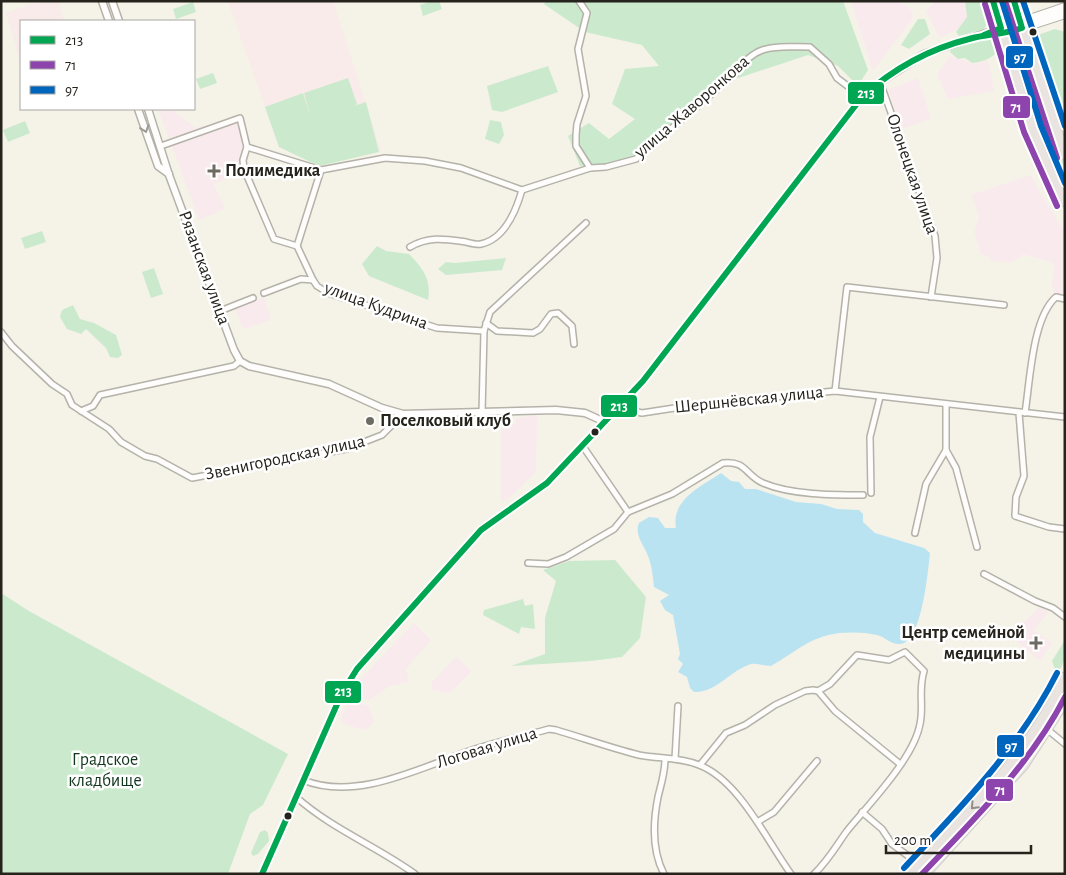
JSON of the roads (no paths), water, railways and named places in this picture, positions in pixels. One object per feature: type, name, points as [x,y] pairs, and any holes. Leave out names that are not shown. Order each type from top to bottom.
[{"type":"main road","points":[[993,1],[1035,133],[1055,185],[1065,202]]},
{"type":"main road","points":[[1014,1],[1018,25],[1065,155]]},
{"type":"main road","points":[[1002,31],[1065,7]]},
{"type":"main road","points":[[1018,25],[1065,14]]},
{"type":"main road","points":[[910,874],[998,780],[1037,728],[1065,676]]},
{"type":"main road","points":[[925,874],[1005,789],[1048,730],[1065,701]]},
{"type":"street","points":[[102,1],[109,20]]},
{"type":"street","points":[[112,1],[119,20]]},
{"type":"street","points":[[579,1],[587,13],[578,49],[586,96],[577,124],[576,146],[590,168]]},
{"type":"street","points":[[262,874],[342,693],[357,669],[481,530],[546,483],[643,382],[862,97],[880,82],[924,54],[986,34],[1002,31]]},
{"type":"street","name":"улица Жаворонкова","points":[[522,190],[590,168],[636,159],[736,73],[745,58],[769,47],[810,47],[829,64],[837,78],[862,97]]},
{"type":"street","name":"Олонецкая улица","points":[[880,82],[935,236],[936,258],[931,297]]},
{"type":"street","points":[[138,110],[158,166],[169,175]]},
{"type":"street","points":[[148,110],[169,175]]},
{"type":"street","points":[[152,149],[240,118],[247,147],[243,160],[244,169],[274,238],[297,246]]},
{"type":"street","points":[[247,147],[321,170],[385,158],[417,160],[461,168],[522,190],[518,206],[508,223],[498,235],[481,244],[436,238],[422,240],[410,247]]},
{"type":"street","points":[[313,280],[297,246],[321,170]]},
{"type":"street","name":"Рязанская улица","points":[[169,175],[240,361]]},
{"type":"street","points":[[482,413],[484,331],[490,312],[586,223]]},
{"type":"street","points":[[301,280],[308,270]]},
{"type":"street","name":"улица Кудрина","points":[[264,293],[301,280],[313,280],[317,286],[328,293],[437,328],[484,331]]},
{"type":"street","points":[[835,391],[847,287],[1004,305]]},
{"type":"street","points":[[1065,299],[1056,297],[1048,304],[1037,335],[1022,413],[1024,476],[1016,497],[1015,516],[1049,527],[1065,528]]},
{"type":"street","points":[[220,311],[253,298]]},
{"type":"street","points":[[486,323],[497,331],[533,333],[540,329],[551,314],[558,313],[572,326],[574,344]]},
{"type":"street","name":"Звенигородская улица","points":[[1,332],[12,346],[52,384],[66,394],[72,405],[109,428],[121,442],[145,456],[192,478],[346,449],[382,435],[403,414]]},
{"type":"street","points":[[82,411],[93,406],[100,395],[234,366],[240,361],[260,369],[329,384],[382,408],[403,414],[580,412],[605,422]]},
{"type":"street","name":"Шершнёвская улица","points":[[619,408],[642,413],[694,405],[835,391],[1065,417]]},
{"type":"street","points":[[871,493],[870,438],[880,397]]},
{"type":"street","points":[[946,404],[946,450],[956,468],[976,547]]},
{"type":"street","points":[[582,445],[628,512]]},
{"type":"street","points":[[914,533],[926,484],[946,450]]},
{"type":"street","points":[[528,563],[548,564],[566,557],[614,529],[628,512],[672,494],[723,463],[732,462],[743,466],[761,483],[816,495],[863,495]]},
{"type":"street","points":[[984,574],[1035,602],[1053,608],[1065,617]]},
{"type":"street","points":[[700,765],[726,733],[805,691],[818,691],[830,684],[857,655],[890,660],[905,652],[924,671],[919,696],[920,724],[914,741],[900,764],[862,812],[825,864],[814,874]]},
{"type":"street","points":[[818,691],[835,710],[900,764]]},
{"type":"street","points":[[674,759],[678,706]]},
{"type":"street","name":"Логовая улица","points":[[303,780],[316,786],[358,786],[474,749],[549,729],[637,754],[700,765],[734,792],[759,821],[776,853],[791,874]]},
{"type":"street","points":[[1048,730],[1065,744]]},
{"type":"street","points":[[664,874],[654,843],[658,798],[665,774],[665,759]]},
{"type":"street","points":[[759,821],[774,812],[817,761]]},
{"type":"street","points":[[296,798],[318,816],[398,862],[415,874]]},
{"type":"street","points":[[862,812],[882,829],[892,844],[919,864]]},
{"type":"water","points":[[721,473],[731,481],[739,482],[745,489],[756,489],[796,502],[821,504],[837,509],[859,510],[863,514],[863,522],[875,533],[924,548],[930,553],[925,590],[918,621],[913,633],[906,642],[898,644],[880,636],[863,633],[828,635],[803,646],[771,666],[751,664],[709,689],[694,692],[690,688],[687,677],[678,672],[683,664],[678,659],[680,654],[673,615],[665,610],[660,601],[669,595],[654,587],[650,564],[639,536],[638,528],[639,523],[649,517],[658,518],[665,528],[676,528],[678,510],[683,502],[696,489]]},
{"type":"place","name":"Полимедика","points":[[214,171]]},
{"type":"place","name":"Поселковый клуб","points":[[370,421]]},
{"type":"place","name":"Центр семейной медицины","points":[[1036,643]]},
{"type":"park label","name":"Градское кладбище","points":[[105,770]]}]
